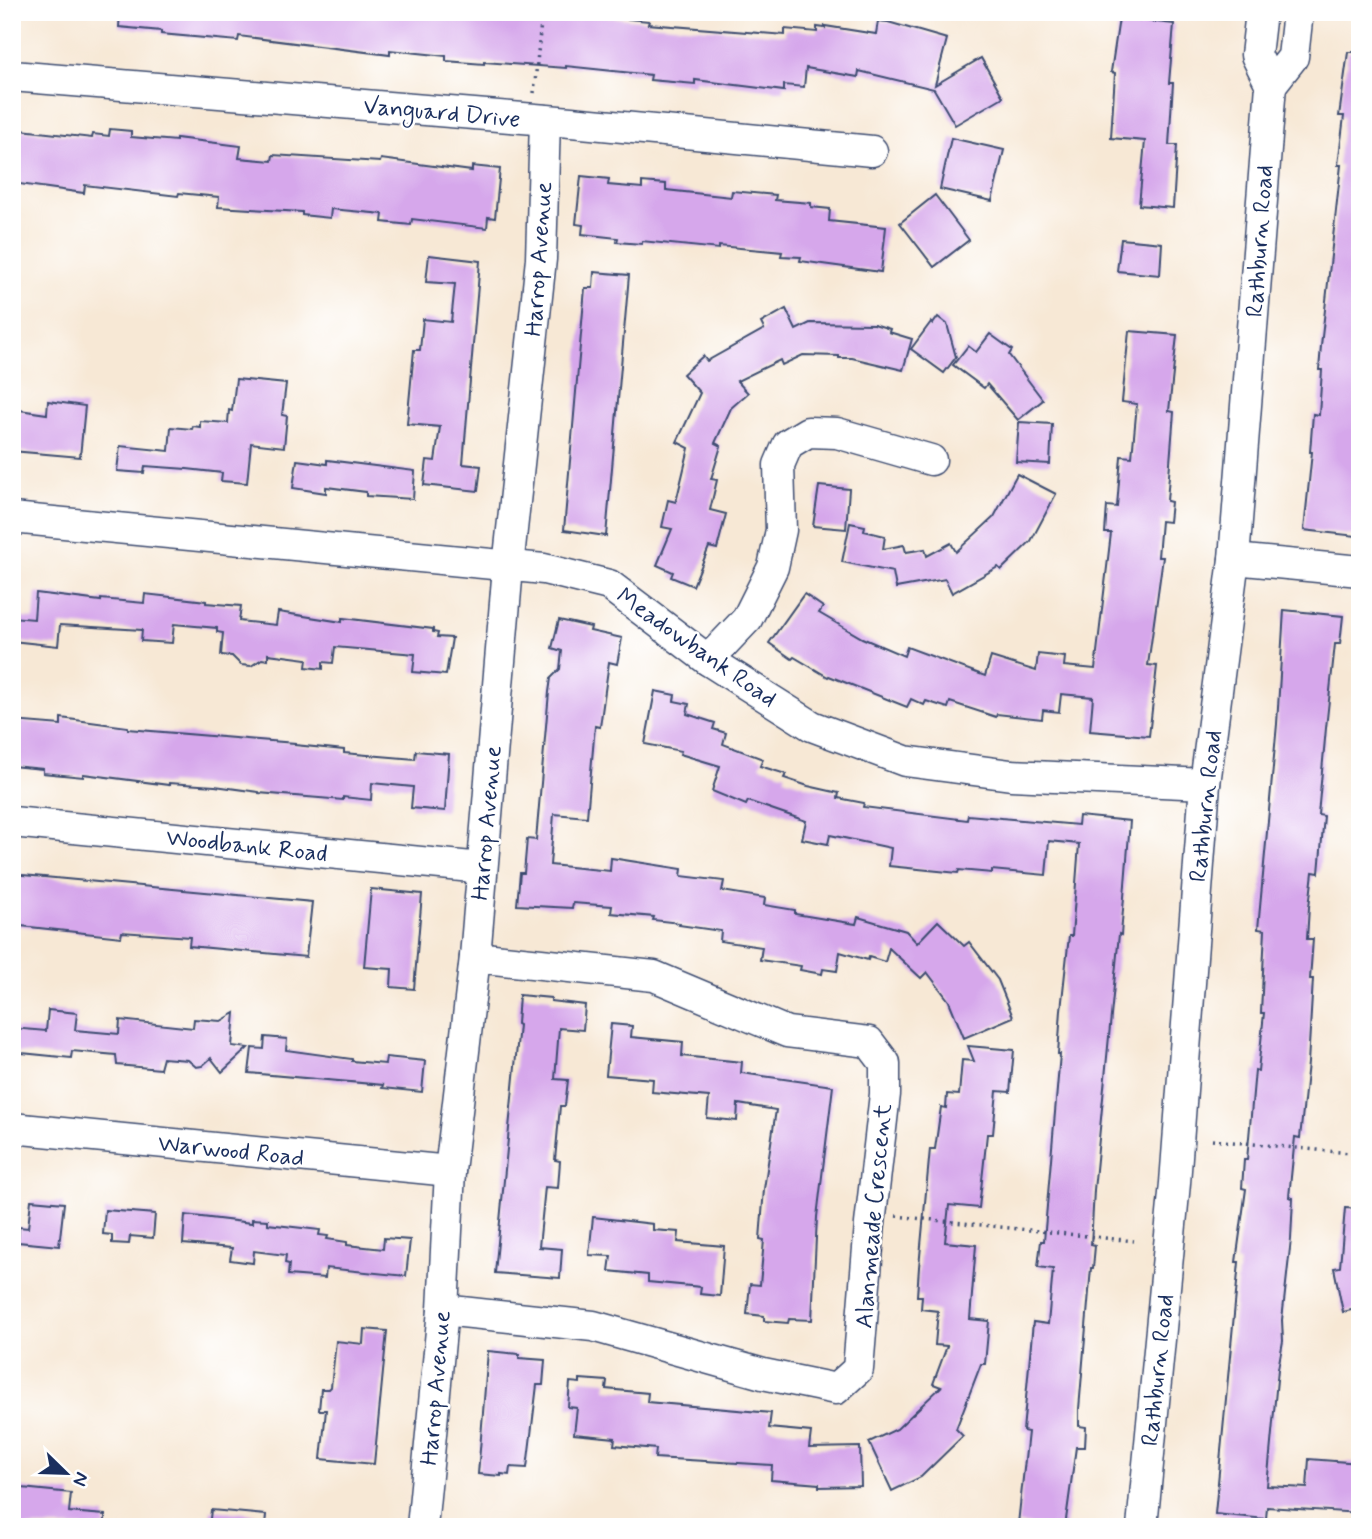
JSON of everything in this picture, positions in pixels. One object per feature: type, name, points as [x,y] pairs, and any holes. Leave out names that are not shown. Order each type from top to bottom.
[{"type":"street","name":"Rathburn Road","points":[[1142,1527],[1175,1183],[1205,785],[1234,559],[1271,85],[1256,55],[1261,12]]},
{"type":"street","points":[[1271,85],[1293,57],[1298,12]]},
{"type":"street","name":"Vanguard Drive","points":[[12,76],[540,106],[872,151]]},
{"type":"street","name":"Harrop Avenue","points":[[422,1527],[443,1310],[450,1171],[475,957],[508,567],[541,259],[540,106]]},
{"type":"street","points":[[708,660],[747,619],[773,567],[781,530],[779,465],[788,444],[808,432],[837,433],[932,460]]},
{"type":"street","name":"Meadowbank Road","points":[[12,518],[544,569],[609,585],[708,660],[812,726],[905,761],[1011,775],[1205,785]]},
{"type":"street","points":[[1234,559],[1360,570]]},
{"type":"street","name":"Woodbank Road","points":[[12,822],[482,868]]},
{"type":"street","name":"Alanmeade Crescent","points":[[443,1310],[593,1326],[764,1374],[836,1389],[858,1370],[884,1094],[885,1062],[869,1042],[787,1032],[654,976],[475,957]]},
{"type":"street","name":"Warwood Road","points":[[12,1128],[450,1171]]},
{"type":"path","points":[[540,106],[542,12]]},
{"type":"path","points":[[1212,1140],[1360,1154]]},
{"type":"path","points":[[871,1213],[1134,1241]]},
{"type":"building","points":[[120,12],[590,12],[590,15],[649,21],[648,24],[785,35],[785,29],[817,32],[817,27],[825,26],[876,34],[878,21],[947,39],[935,85],[981,58],[1003,97],[955,125],[934,89],[859,71],[858,77],[806,68],[804,87],[784,85],[784,91],[695,80],[695,84],[650,80],[651,75],[566,66],[446,61],[446,56],[390,50],[390,55],[239,36],[238,41],[161,34],[161,31],[119,27]]},
{"type":"building","points":[[1119,18],[1174,24],[1169,83],[1173,83],[1169,145],[1177,145],[1173,208],[1139,205],[1145,141],[1111,138],[1115,73],[1111,72]]},
{"type":"building","points":[[1348,52],[1360,52],[1360,466],[1356,536],[1304,530],[1313,414],[1319,415],[1321,346],[1341,165],[1338,165],[1344,116],[1339,116]]},
{"type":"building","points":[[12,129],[92,138],[93,134],[109,136],[110,129],[131,131],[131,137],[176,141],[176,138],[241,146],[239,158],[272,161],[273,155],[380,162],[381,159],[472,171],[472,166],[500,169],[495,218],[488,217],[487,228],[412,219],[411,225],[382,222],[383,214],[331,209],[330,218],[302,215],[302,212],[218,207],[219,197],[179,193],[178,196],[85,185],[84,193],[12,183]]},
{"type":"building","points":[[951,138],[1004,150],[992,201],[940,189]]},
{"type":"building","points":[[581,176],[609,179],[608,185],[642,188],[642,182],[666,184],[666,190],[731,197],[732,191],[776,195],[775,200],[811,203],[811,207],[830,209],[829,221],[886,227],[881,272],[800,261],[801,257],[781,256],[782,252],[642,241],[642,244],[617,242],[618,238],[582,234],[583,225],[576,224]]},
{"type":"building","points":[[935,195],[969,240],[934,267],[900,223]]},
{"type":"building","points":[[1121,239],[1162,243],[1160,275],[1117,271]]},
{"type":"building","points":[[429,255],[480,261],[463,464],[481,466],[478,491],[424,485],[427,460],[435,461],[440,427],[407,424],[414,350],[420,350],[423,319],[451,322],[455,284],[426,282]]},
{"type":"building","points":[[594,272],[629,275],[606,536],[564,530],[585,288],[593,288]]},
{"type":"building","points":[[786,309],[796,330],[810,323],[874,324],[912,339],[903,370],[839,356],[803,355],[782,365],[780,360],[737,381],[748,393],[731,408],[715,443],[721,446],[711,479],[717,480],[710,510],[726,514],[717,549],[709,547],[693,586],[671,577],[673,572],[657,565],[672,529],[662,527],[668,500],[676,502],[689,448],[677,442],[700,393],[683,374],[703,356],[707,361],[764,329],[761,323]]},
{"type":"building","points":[[938,317],[947,324],[956,357],[944,373],[911,349],[931,322],[933,324]]},
{"type":"building","points":[[1129,331],[1177,335],[1169,411],[1174,412],[1167,501],[1171,502],[1169,522],[1161,521],[1158,557],[1163,557],[1148,665],[1157,666],[1149,736],[1090,731],[1093,697],[1061,694],[1059,712],[1043,710],[1042,719],[997,714],[996,717],[950,702],[948,708],[926,701],[924,705],[911,699],[907,707],[828,677],[794,657],[792,659],[769,643],[804,594],[823,607],[819,613],[862,638],[904,656],[907,647],[985,676],[991,657],[1036,671],[1038,654],[1065,657],[1064,666],[1095,669],[1111,533],[1105,533],[1107,506],[1117,507],[1121,456],[1132,457],[1137,404],[1122,402]]},
{"type":"building","points":[[990,334],[1012,350],[1009,355],[1043,400],[1018,420],[987,384],[984,388],[953,365],[968,346],[976,352]]},
{"type":"building","points":[[236,379],[286,384],[282,415],[287,416],[284,447],[251,443],[247,483],[221,481],[222,473],[187,469],[145,466],[144,473],[117,471],[120,446],[169,451],[171,427],[192,429],[193,426],[200,427],[200,421],[228,423]]},
{"type":"building","points":[[48,401],[85,406],[80,457],[12,451],[12,409],[47,414]]},
{"type":"building","points":[[1019,422],[1052,424],[1050,464],[1016,462]]},
{"type":"building","points":[[297,460],[327,464],[327,460],[415,471],[413,499],[366,496],[366,492],[326,487],[326,493],[293,488]]},
{"type":"building","points":[[1017,474],[1056,494],[1031,541],[1001,570],[998,567],[952,593],[945,579],[896,588],[893,572],[842,562],[850,523],[865,526],[864,531],[885,536],[883,549],[904,545],[906,552],[925,549],[927,556],[951,543],[956,552],[994,517]]},
{"type":"building","points":[[819,486],[849,489],[846,529],[813,526]]},
{"type":"building","points":[[36,593],[144,603],[145,594],[241,606],[239,621],[276,625],[278,612],[342,622],[342,618],[433,629],[433,632],[438,633],[437,637],[452,638],[446,675],[413,672],[415,654],[335,647],[333,663],[323,662],[323,669],[306,667],[307,659],[268,654],[268,660],[262,659],[251,666],[241,665],[232,656],[221,655],[223,633],[217,632],[217,628],[174,624],[172,643],[141,641],[142,630],[60,625],[58,646],[12,641],[12,617],[34,619]]},
{"type":"building","points":[[1284,610],[1343,616],[1340,644],[1335,644],[1326,728],[1318,815],[1324,816],[1319,873],[1313,872],[1309,907],[1307,939],[1313,939],[1310,979],[1313,979],[1308,1063],[1300,1138],[1295,1137],[1289,1197],[1293,1198],[1291,1239],[1267,1486],[1307,1488],[1309,1459],[1360,1463],[1360,1513],[1267,1507],[1266,1519],[1215,1514],[1239,1262],[1236,1262],[1246,1189],[1242,1188],[1244,1160],[1247,1160],[1255,1070],[1258,1071],[1264,1013],[1261,1013],[1265,930],[1258,929],[1277,724]]},
{"type":"building","points":[[559,620],[622,638],[617,664],[609,662],[600,727],[595,726],[587,817],[554,814],[550,865],[610,871],[611,858],[682,869],[681,876],[724,881],[722,891],[765,898],[764,905],[795,910],[795,914],[856,924],[858,917],[906,931],[917,943],[938,921],[964,946],[969,942],[998,980],[1013,1017],[964,1038],[949,1001],[927,972],[921,978],[889,948],[885,962],[840,952],[837,971],[823,969],[822,974],[800,970],[801,966],[760,960],[762,947],[720,941],[721,931],[653,920],[654,917],[611,913],[612,906],[573,903],[572,908],[517,905],[520,873],[524,873],[527,839],[536,840],[549,692],[551,678],[560,669],[562,651],[552,648]]},
{"type":"building","points":[[655,691],[675,695],[674,701],[689,704],[687,714],[715,723],[713,729],[726,733],[723,744],[763,759],[760,766],[786,774],[784,778],[839,793],[838,798],[864,803],[863,807],[967,820],[968,815],[1078,825],[1079,816],[1130,821],[1121,935],[1119,934],[1094,1190],[1091,1245],[1095,1246],[1079,1409],[1079,1426],[1086,1427],[1085,1447],[1076,1447],[1065,1527],[1018,1524],[1028,1432],[1023,1431],[1033,1322],[1048,1324],[1053,1269],[1038,1267],[1041,1241],[1044,1241],[1060,1054],[1061,1010],[1069,936],[1072,936],[1079,844],[1049,841],[1046,875],[992,870],[992,873],[959,870],[958,873],[889,866],[891,848],[830,835],[828,844],[802,839],[806,821],[748,801],[746,805],[712,791],[720,766],[680,754],[681,751],[645,744]]},
{"type":"building","points":[[61,718],[128,729],[295,743],[344,750],[344,753],[415,759],[416,751],[449,754],[445,811],[411,808],[413,787],[372,783],[371,800],[343,797],[343,800],[259,793],[215,786],[169,785],[83,774],[83,777],[43,773],[43,769],[12,766],[13,721],[61,725]]},
{"type":"building","points":[[12,874],[312,902],[306,957],[189,946],[190,937],[122,932],[121,937],[12,925]]},
{"type":"building","points":[[371,889],[422,894],[414,989],[391,987],[392,969],[364,967]]},
{"type":"building","points":[[519,995],[585,1005],[583,1030],[559,1028],[555,1079],[568,1080],[565,1106],[560,1106],[555,1160],[560,1161],[558,1188],[545,1187],[539,1247],[562,1249],[560,1278],[495,1273],[519,1025]]},
{"type":"building","points":[[48,1010],[77,1013],[75,1030],[119,1034],[120,1020],[193,1028],[194,1019],[221,1021],[235,1013],[232,1046],[248,1048],[222,1072],[211,1058],[202,1066],[196,1067],[188,1060],[163,1058],[160,1069],[117,1065],[116,1055],[72,1051],[71,1058],[12,1052],[12,1028],[46,1031]]},
{"type":"building","points":[[611,1024],[632,1026],[631,1037],[683,1042],[682,1056],[742,1062],[741,1073],[833,1086],[817,1217],[812,1320],[789,1319],[788,1323],[764,1321],[764,1316],[747,1314],[750,1284],[760,1285],[764,1240],[760,1239],[764,1189],[776,1110],[738,1104],[737,1121],[707,1118],[709,1097],[652,1092],[653,1079],[606,1075]]},
{"type":"building","points":[[265,1037],[287,1039],[286,1050],[352,1061],[385,1064],[386,1057],[425,1061],[422,1092],[382,1088],[383,1085],[249,1073],[252,1048],[264,1049]]},
{"type":"building","points":[[968,1046],[1014,1050],[1010,1092],[997,1091],[993,1134],[987,1134],[979,1208],[949,1205],[945,1242],[976,1245],[970,1319],[989,1321],[985,1364],[981,1364],[956,1429],[963,1436],[921,1477],[892,1491],[869,1442],[897,1429],[941,1387],[933,1384],[947,1346],[935,1345],[938,1311],[921,1309],[922,1296],[917,1296],[919,1267],[930,1149],[935,1149],[941,1107],[946,1108],[947,1094],[959,1095],[962,1060],[974,1061]]},
{"type":"building","points":[[31,1200],[64,1203],[59,1246],[18,1242],[19,1227],[28,1228]]},
{"type":"building","points":[[1345,1208],[1360,1209],[1360,1308],[1343,1312],[1334,1268],[1340,1267]]},
{"type":"building","points":[[105,1210],[155,1214],[153,1238],[130,1236],[129,1244],[112,1243],[112,1235],[103,1234]]},
{"type":"building","points":[[185,1215],[252,1223],[252,1219],[268,1220],[268,1224],[320,1230],[319,1235],[347,1242],[347,1245],[383,1249],[384,1238],[410,1240],[406,1276],[326,1268],[325,1278],[288,1275],[286,1255],[254,1251],[253,1263],[230,1260],[232,1248],[183,1244]]},
{"type":"building","points":[[593,1217],[653,1224],[653,1230],[679,1232],[678,1242],[724,1246],[720,1296],[700,1294],[701,1287],[648,1282],[648,1275],[609,1271],[611,1256],[589,1255]]},
{"type":"building","points":[[364,1329],[387,1331],[374,1464],[321,1459],[326,1410],[319,1410],[321,1389],[331,1387],[336,1341],[363,1344]]},
{"type":"building","points":[[488,1351],[545,1360],[543,1385],[537,1385],[527,1468],[510,1467],[509,1475],[478,1474]]},
{"type":"building","points":[[580,1379],[607,1381],[606,1389],[648,1393],[647,1402],[771,1413],[769,1428],[811,1432],[809,1448],[860,1447],[861,1486],[819,1487],[819,1484],[771,1480],[772,1465],[655,1458],[656,1449],[614,1445],[615,1438],[574,1434],[577,1408],[568,1407],[570,1382],[580,1383]]},
{"type":"building","points":[[12,1487],[71,1493],[69,1512],[105,1515],[105,1527],[12,1527]]},
{"type":"building","points":[[211,1510],[266,1515],[265,1527],[209,1527]]}]
